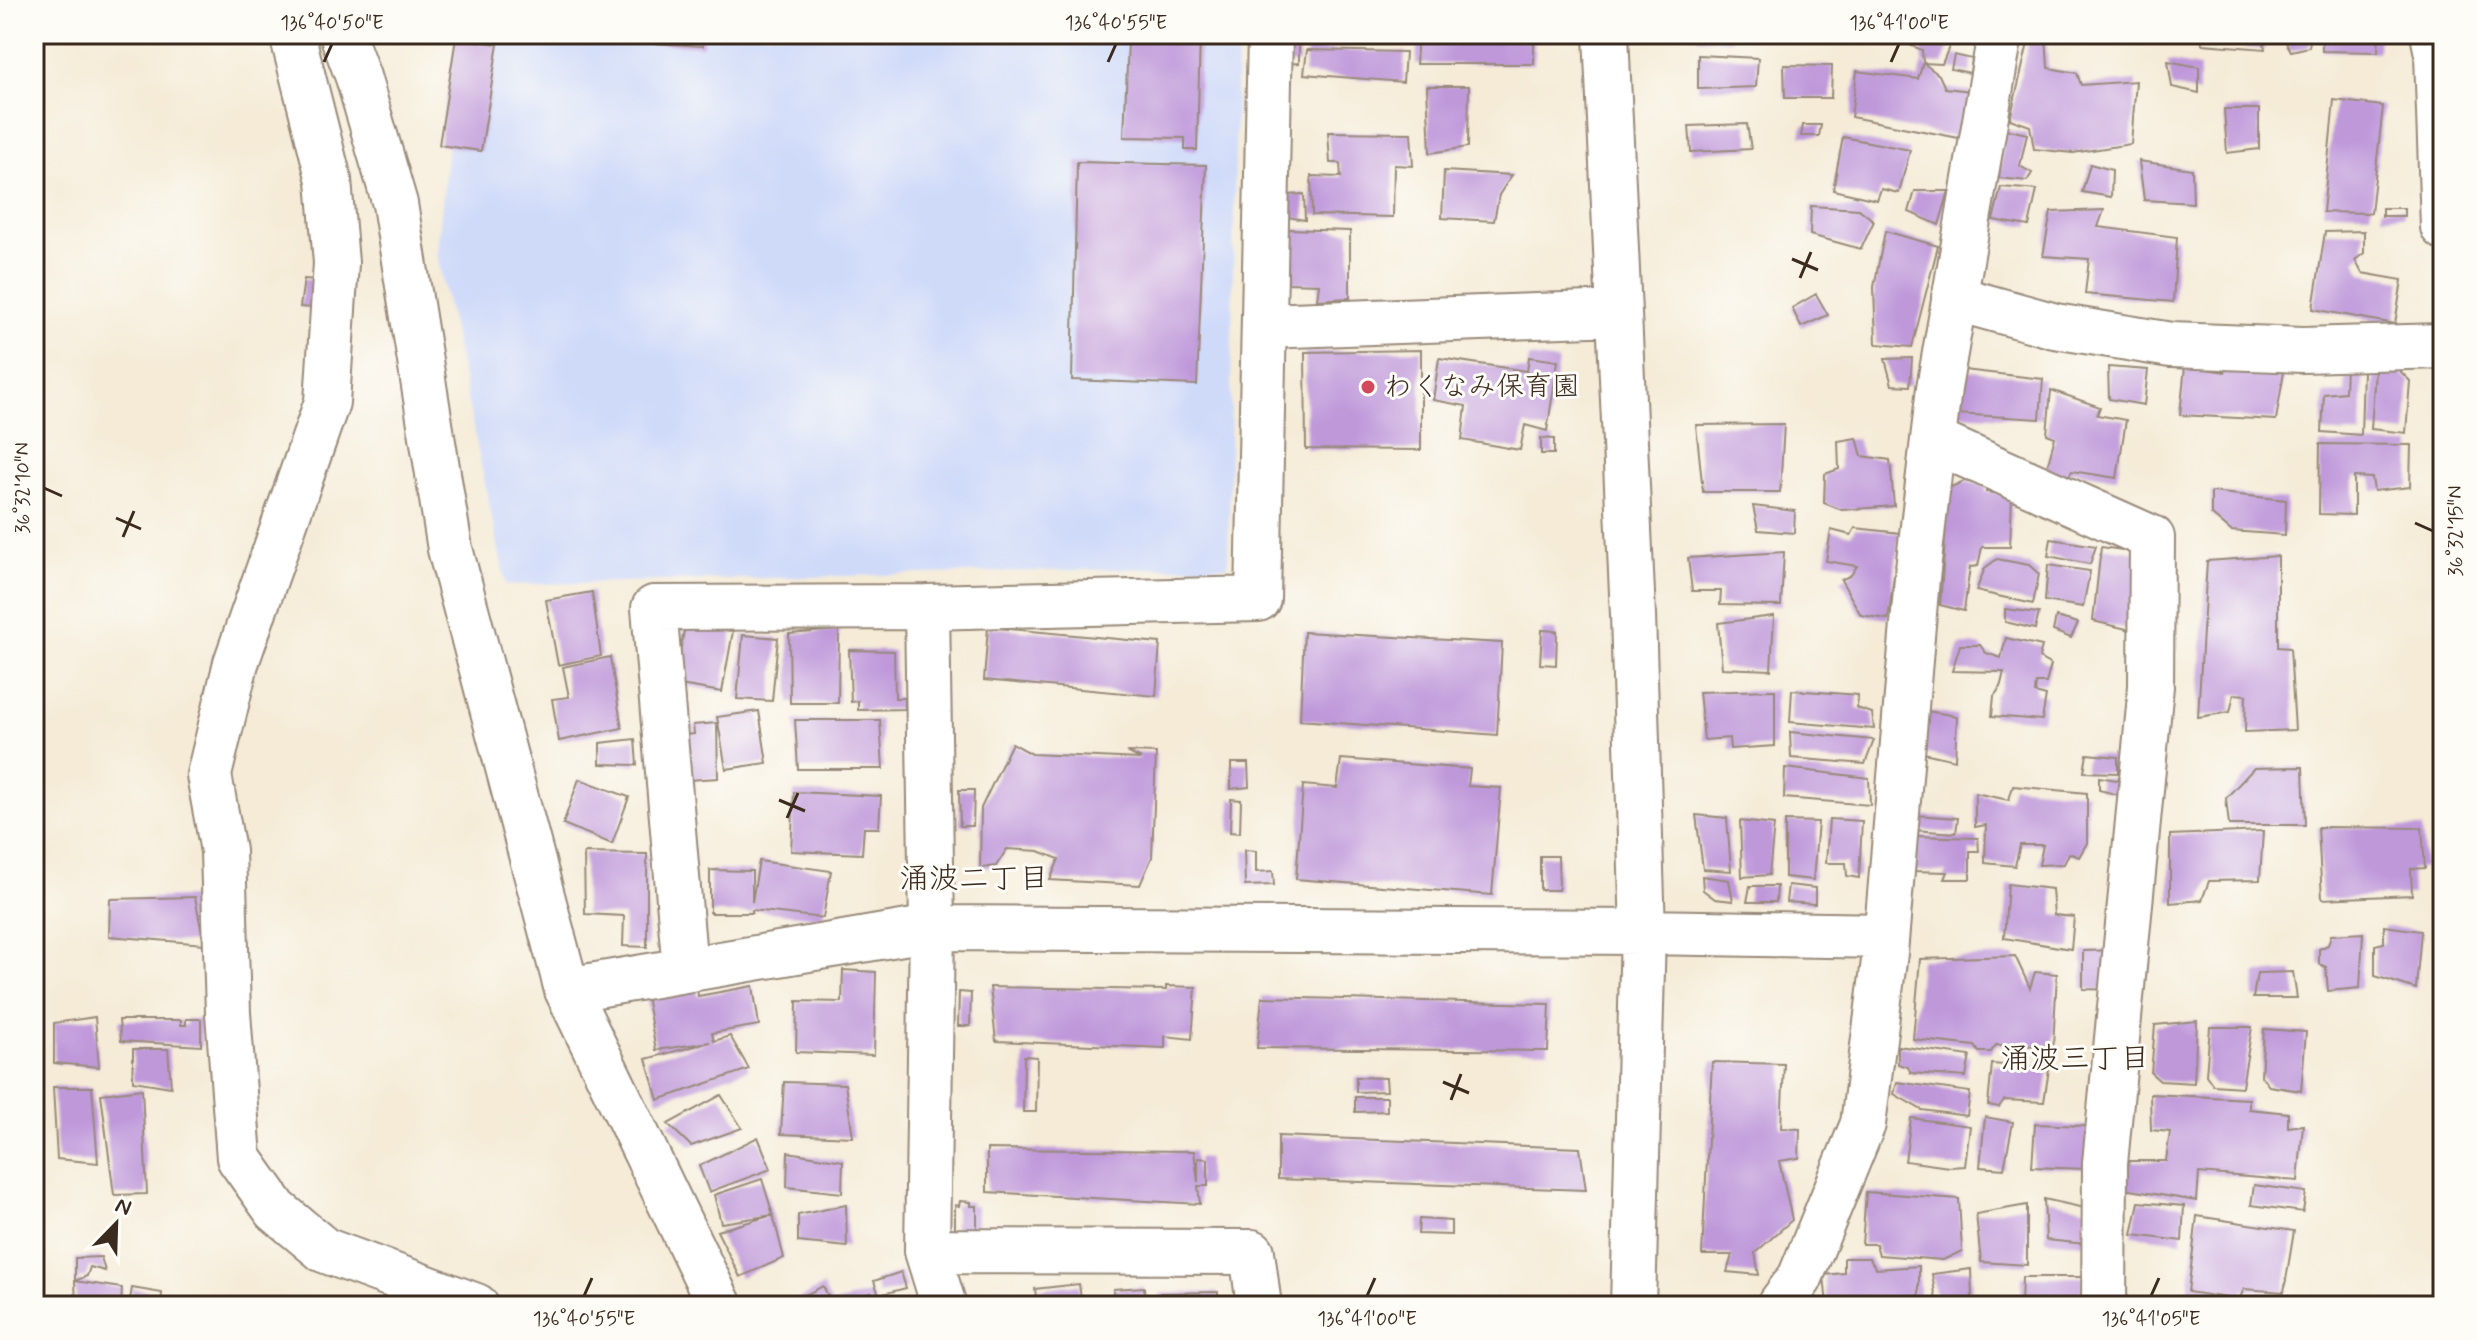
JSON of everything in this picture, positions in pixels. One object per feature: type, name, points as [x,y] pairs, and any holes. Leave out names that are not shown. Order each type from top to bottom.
[{"type":"street","points":[[292,34],[329,180],[336,263],[327,402],[236,663],[209,775],[223,851],[228,1013],[239,1158],[276,1210],[324,1250],[476,1306]]},
{"type":"street","points":[[342,34],[358,77],[395,204],[450,549],[567,990],[720,1306]]},
{"type":"street","points":[[685,970],[654,608],[927,607],[1258,599],[1270,34]]},
{"type":"street","points":[[1606,34],[1633,615],[1643,932],[1633,1306],[1653,1306]]},
{"type":"street","points":[[1779,1306],[1800,1278],[1863,1124],[1886,936],[1917,578],[1939,388],[2000,34]]},
{"type":"street","points":[[2438,48],[2443,227]]},
{"type":"street","points":[[1954,298],[2055,326],[2171,345],[2302,350],[2443,346]]},
{"type":"street","points":[[1264,326],[1619,313]]},
{"type":"street","points":[[1934,441],[2152,538],[2151,686],[2105,1163],[2104,1306]]},
{"type":"street","points":[[927,607],[932,928],[927,1251],[944,1306]]},
{"type":"street","points":[[567,990],[932,928],[1886,936]]},
{"type":"street","points":[[927,1251],[1252,1252],[1259,1306]]},
{"type":"shaded area","points":[[459,34],[1237,34],[1228,566],[506,585],[437,254]]},
{"type":"building","points":[[582,34],[704,34],[703,46],[582,39]]},
{"type":"building","points":[[983,34],[1200,34],[1197,150],[1185,150],[1185,138],[1124,137],[1128,42],[983,37]]},
{"type":"building","points":[[1322,34],[1396,34],[1395,44],[1321,40]]},
{"type":"building","points":[[1418,34],[1534,34],[1534,64],[1416,64]]},
{"type":"building","points":[[1697,34],[1732,34],[1731,40],[1697,38]]},
{"type":"building","points":[[1780,34],[1827,34],[1825,40],[1781,37]]},
{"type":"building","points":[[1883,34],[1959,34],[1951,42],[1942,64],[1923,63],[1922,50]]},
{"type":"building","points":[[2201,34],[2263,34],[2265,49],[2202,44]]},
{"type":"building","points":[[2271,34],[2311,34],[2309,47],[2291,51],[2283,37]]},
{"type":"building","points":[[2322,34],[2379,34],[2378,52],[2322,51]]},
{"type":"building","points":[[2030,35],[2046,35],[2048,68],[2077,73],[2081,85],[2136,81],[2131,144],[2073,153],[2034,149],[2030,126],[2010,119]]},
{"type":"building","points":[[1284,37],[1299,38],[1299,63],[1284,64]]},
{"type":"building","points":[[456,38],[498,44],[481,151],[439,145]]},
{"type":"building","points":[[1307,50],[1405,52],[1403,82],[1304,74]]},
{"type":"building","points":[[1698,55],[1758,58],[1756,87],[1698,89]]},
{"type":"building","points":[[1954,55],[1972,59],[1970,73],[1951,69]]},
{"type":"building","points":[[2168,61],[2199,67],[2199,93],[2172,87]]},
{"type":"building","points":[[1923,63],[1939,75],[1945,88],[1971,91],[1964,139],[1851,117],[1857,71],[1918,79]]},
{"type":"building","points":[[1784,65],[1832,66],[1831,98],[1785,98]]},
{"type":"building","points":[[1427,86],[1469,86],[1468,147],[1430,153]]},
{"type":"building","points":[[2334,100],[2383,106],[2371,213],[2323,212]]},
{"type":"building","points":[[2224,109],[2259,109],[2259,149],[2227,153]]},
{"type":"building","points":[[1747,124],[1751,149],[1691,152],[1689,126]]},
{"type":"building","points":[[1803,125],[1821,125],[1819,136],[1801,136]]},
{"type":"building","points":[[2005,129],[2027,134],[2020,166],[2032,173],[2027,181],[1999,178]]},
{"type":"building","points":[[1328,132],[1411,133],[1413,166],[1394,165],[1393,217],[1312,215],[1311,176],[1341,177],[1340,163],[1330,163]]},
{"type":"building","points":[[1843,137],[1910,150],[1899,193],[1881,189],[1877,200],[1833,190]]},
{"type":"building","points":[[2139,161],[2192,169],[2193,203],[2144,200]]},
{"type":"building","points":[[1077,162],[1206,165],[1197,385],[1072,380]]},
{"type":"building","points":[[2090,164],[2112,170],[2111,197],[2082,192]]},
{"type":"building","points":[[1444,171],[1512,175],[1499,195],[1494,221],[1442,218]]},
{"type":"building","points":[[2001,187],[2037,190],[2029,226],[1993,220]]},
{"type":"building","points":[[1915,191],[1949,191],[1939,225],[1909,212]]},
{"type":"building","points":[[1304,194],[1305,220],[1287,217],[1284,195]]},
{"type":"building","points":[[1811,206],[1859,209],[1874,221],[1861,249],[1810,235]]},
{"type":"building","points":[[2382,208],[2404,208],[2404,216],[2382,216]]},
{"type":"building","points":[[2104,210],[2098,227],[2177,237],[2173,302],[2085,294],[2089,259],[2043,256],[2051,212]]},
{"type":"building","points":[[1288,229],[1350,231],[1350,298],[1317,300],[1319,284],[1288,283]]},
{"type":"building","points":[[1885,231],[1938,246],[1912,347],[1876,344],[1874,287]]},
{"type":"building","points":[[2364,231],[2364,253],[2355,260],[2362,273],[2402,280],[2395,324],[2313,309],[2325,232]]},
{"type":"building","points":[[304,279],[317,280],[314,308],[300,307]]},
{"type":"building","points":[[1816,294],[1828,315],[1801,327],[1792,308]]},
{"type":"building","points":[[1421,350],[1421,450],[1306,449],[1305,352]]},
{"type":"building","points":[[1529,357],[1558,361],[1547,431],[1525,425],[1520,450],[1462,440],[1466,406],[1433,400],[1439,358],[1527,371]]},
{"type":"building","points":[[1912,358],[1910,386],[1892,385],[1885,359]]},
{"type":"building","points":[[2231,359],[2285,366],[2276,420],[2180,415],[2185,366],[2225,372]]},
{"type":"building","points":[[2108,367],[2148,370],[2144,405],[2109,399]]},
{"type":"building","points":[[2346,367],[2363,371],[2361,435],[2322,432],[2324,394],[2345,392]]},
{"type":"building","points":[[2396,367],[2410,381],[2406,433],[2371,429],[2375,370]]},
{"type":"building","points":[[1964,370],[2043,379],[2040,419],[1956,414]]},
{"type":"building","points":[[2051,390],[2100,407],[2097,415],[2126,420],[2117,478],[2072,471],[2065,481],[2045,474],[2055,437],[2047,434]]},
{"type":"building","points":[[1784,424],[1780,492],[1703,492],[1696,425]]},
{"type":"building","points":[[1541,438],[1554,439],[1554,454],[1541,454]]},
{"type":"building","points":[[1857,438],[1862,456],[1890,460],[1894,506],[1842,510],[1824,503],[1825,474],[1839,469],[1838,441]]},
{"type":"building","points":[[2320,444],[2411,445],[2410,487],[2374,491],[2372,478],[2354,477],[2354,515],[2319,514]]},
{"type":"building","points":[[1964,481],[1986,486],[1986,492],[2012,495],[2010,547],[1982,547],[1978,566],[1970,567],[1964,611],[1940,605],[1949,488]]},
{"type":"building","points":[[2211,492],[2286,500],[2285,535],[2231,531],[2211,514]]},
{"type":"building","points":[[1753,506],[1795,511],[1794,533],[1758,530]]},
{"type":"building","points":[[1855,528],[1900,533],[1888,619],[1861,615],[1841,580],[1851,575],[1857,566],[1826,561],[1831,530],[1851,535]]},
{"type":"building","points":[[2051,539],[2096,546],[2090,564],[2048,556]]},
{"type":"building","points":[[2101,547],[2138,552],[2135,631],[2093,621]]},
{"type":"building","points":[[1784,552],[1781,606],[1720,605],[1721,591],[1692,591],[1688,558]]},
{"type":"building","points":[[2278,556],[2278,647],[2290,648],[2295,730],[2245,732],[2246,695],[2234,694],[2230,712],[2198,717],[2207,561]]},
{"type":"building","points":[[1997,559],[2029,565],[2039,574],[2033,604],[1976,591],[1985,568]]},
{"type":"building","points":[[2048,565],[2090,571],[2083,607],[2045,601]]},
{"type":"building","points":[[592,592],[601,656],[558,665],[546,600]]},
{"type":"building","points":[[2005,609],[2039,613],[2035,629],[2005,622]]},
{"type":"building","points":[[1774,616],[1771,670],[1722,668],[1718,623]]},
{"type":"building","points":[[2056,617],[2078,623],[2071,638],[2053,631]]},
{"type":"building","points":[[686,620],[733,631],[722,692],[674,684]]},
{"type":"building","points":[[988,627],[1160,643],[1156,696],[984,680]]},
{"type":"building","points":[[839,630],[838,703],[790,703],[789,634]]},
{"type":"building","points":[[1542,630],[1557,631],[1556,665],[1540,664]]},
{"type":"building","points":[[1304,632],[1502,643],[1497,735],[1300,720]]},
{"type":"building","points":[[743,635],[778,638],[772,701],[737,699]]},
{"type":"building","points":[[2006,638],[2042,646],[2039,658],[2051,665],[2046,683],[2036,683],[2035,693],[2046,696],[2042,720],[1992,716],[1994,696],[2000,688],[2004,672],[1952,671],[1960,645],[1980,645],[1986,653],[2001,658]]},
{"type":"building","points":[[849,650],[894,651],[895,698],[905,698],[905,709],[858,710],[858,701],[851,702]]},
{"type":"building","points":[[610,657],[622,728],[559,741],[552,699],[569,697],[563,667]]},
{"type":"building","points":[[1775,690],[1775,746],[1730,749],[1729,738],[1704,740],[1699,692]]},
{"type":"building","points":[[1792,690],[1858,695],[1857,708],[1872,713],[1874,729],[1790,722]]},
{"type":"building","points":[[759,711],[767,763],[726,769],[717,717]]},
{"type":"building","points":[[1927,711],[1957,716],[1955,760],[1919,752]]},
{"type":"building","points":[[795,720],[880,720],[883,769],[798,769]]},
{"type":"building","points":[[717,723],[718,778],[688,780],[685,735],[694,734],[693,725]]},
{"type":"building","points":[[1790,732],[1874,740],[1865,764],[1791,758]]},
{"type":"building","points":[[635,739],[637,765],[600,764],[600,743]]},
{"type":"building","points":[[1012,743],[1032,754],[1141,759],[1127,752],[1156,753],[1152,857],[1140,885],[1050,880],[1059,859],[1039,851],[1007,849],[996,866],[980,868],[981,808]]},
{"type":"building","points":[[2087,754],[2118,757],[2118,773],[2084,772]]},
{"type":"building","points":[[1341,759],[1470,769],[1468,786],[1501,788],[1492,895],[1296,879],[1303,785],[1337,788]]},
{"type":"building","points":[[1231,763],[1248,763],[1249,787],[1231,789]]},
{"type":"building","points":[[2303,767],[2305,825],[2229,825],[2226,798],[2254,768]]},
{"type":"building","points":[[1785,768],[1869,778],[1870,805],[1784,798]]},
{"type":"building","points":[[2099,777],[2129,782],[2127,797],[2099,790]]},
{"type":"building","points":[[579,779],[629,797],[612,844],[563,824]]},
{"type":"building","points":[[2013,786],[2087,793],[2087,843],[2079,857],[2069,853],[2064,864],[2039,865],[2043,845],[2020,845],[2015,866],[1985,863],[1986,825],[1975,827],[1975,793],[2009,800]]},
{"type":"building","points":[[959,790],[974,790],[973,826],[960,826]]},
{"type":"building","points":[[794,792],[881,796],[879,828],[864,828],[862,854],[791,851]]},
{"type":"building","points":[[1231,799],[1241,800],[1240,833],[1230,832]]},
{"type":"building","points":[[1696,815],[1727,818],[1731,871],[1703,869]]},
{"type":"building","points":[[1914,815],[1958,818],[1956,833],[1913,830]]},
{"type":"building","points":[[1829,819],[1862,821],[1859,878],[1847,876],[1846,863],[1826,863]]},
{"type":"building","points":[[1740,821],[1774,825],[1769,875],[1742,877]]},
{"type":"building","points":[[1785,821],[1818,822],[1813,880],[1785,877]]},
{"type":"building","points":[[2318,827],[2422,828],[2425,868],[2411,869],[2412,895],[2322,899]]},
{"type":"building","points":[[2263,831],[2260,880],[2209,881],[2202,900],[2170,903],[2170,835]]},
{"type":"building","points":[[1913,836],[1978,838],[1979,851],[1970,851],[1970,879],[1944,879],[1947,872],[1912,871]]},
{"type":"building","points":[[1244,850],[1256,851],[1256,872],[1273,871],[1274,885],[1245,886]]},
{"type":"building","points":[[584,853],[647,854],[647,947],[623,946],[624,916],[585,914]]},
{"type":"building","points":[[1540,856],[1558,856],[1559,890],[1540,890]]},
{"type":"building","points":[[759,861],[831,871],[823,918],[752,910],[752,913],[710,913],[710,870],[752,871],[752,902]]},
{"type":"building","points":[[1702,876],[1729,880],[1733,901],[1715,899],[1703,890]]},
{"type":"building","points":[[2008,884],[2052,889],[2054,915],[2074,917],[2071,949],[2004,938]]},
{"type":"building","points":[[1788,885],[1815,888],[1815,904],[1786,902]]},
{"type":"building","points":[[1750,886],[1777,886],[1776,902],[1747,902]]},
{"type":"building","points":[[195,897],[204,944],[109,936],[110,899]]},
{"type":"building","points":[[2384,926],[2421,931],[2416,989],[2375,976],[2375,945],[2384,943]]},
{"type":"building","points":[[2363,933],[2360,988],[2328,991],[2326,967],[2319,964],[2319,949],[2328,945],[2331,935]]},
{"type":"building","points":[[2118,950],[2115,990],[2083,989],[2083,951]]},
{"type":"building","points":[[2015,956],[2030,988],[2035,972],[2057,974],[2053,1046],[1996,1045],[1991,1052],[1979,1052],[1975,1046],[1913,1039],[1920,959]]},
{"type":"building","points":[[843,970],[876,972],[874,1055],[796,1052],[797,1001],[842,1002]]},
{"type":"building","points":[[2293,972],[2297,998],[2253,998],[2257,973]]},
{"type":"building","points":[[753,986],[759,1025],[712,1033],[714,1041],[730,1036],[749,1069],[658,1100],[646,1059],[710,1042],[656,1050],[646,996],[697,988],[698,996]]},
{"type":"building","points":[[1166,986],[1196,987],[1192,1039],[1165,1036],[1165,1048],[996,1041],[990,987],[1166,990]]},
{"type":"building","points":[[959,992],[971,993],[970,1026],[958,1026]]},
{"type":"building","points":[[1262,997],[1550,1004],[1548,1051],[1257,1048]]},
{"type":"building","points":[[95,1017],[99,1067],[54,1063],[54,1023]]},
{"type":"building","points":[[186,1019],[201,1019],[201,1046],[121,1041],[119,1020],[181,1020],[181,1025],[186,1025]]},
{"type":"building","points":[[2197,1021],[2194,1083],[2160,1081],[2151,1073],[2155,1025]]},
{"type":"building","points":[[2210,1027],[2252,1027],[2242,1087],[2213,1085],[2206,1075]]},
{"type":"building","points":[[2264,1029],[2306,1032],[2301,1091],[2269,1086],[2261,1076]]},
{"type":"building","points":[[1898,1046],[1970,1056],[1966,1077],[1911,1073],[1908,1067],[1898,1064]]},
{"type":"building","points":[[133,1049],[168,1049],[171,1087],[133,1081]]},
{"type":"building","points":[[1024,1056],[1037,1057],[1036,1112],[1023,1112]]},
{"type":"building","points":[[1712,1062],[1784,1064],[1781,1128],[1800,1129],[1799,1158],[1779,1161],[1792,1220],[1755,1253],[1759,1275],[1727,1272],[1732,1255],[1702,1255]]},
{"type":"building","points":[[1992,1064],[2049,1069],[2044,1102],[2004,1100],[1999,1107],[1988,1105]]},
{"type":"building","points":[[1356,1077],[1386,1078],[1387,1091],[1356,1092]]},
{"type":"building","points":[[784,1082],[845,1084],[853,1137],[781,1134]]},
{"type":"building","points":[[1897,1082],[1970,1092],[1967,1116],[1922,1110],[1894,1094]]},
{"type":"building","points":[[53,1087],[92,1087],[98,1163],[57,1159]]},
{"type":"building","points":[[142,1089],[147,1194],[114,1195],[101,1094]]},
{"type":"building","points":[[2150,1094],[2249,1099],[2249,1109],[2288,1113],[2288,1127],[2303,1125],[2298,1181],[2199,1173],[2197,1201],[2124,1189],[2129,1161],[2166,1161],[2170,1132],[2151,1130]]},
{"type":"building","points":[[721,1095],[742,1128],[691,1146],[668,1124]]},
{"type":"building","points":[[1355,1097],[1387,1097],[1387,1111],[1355,1112]]},
{"type":"building","points":[[1985,1117],[2013,1122],[2004,1169],[1980,1167]]},
{"type":"building","points":[[1911,1118],[1970,1126],[1965,1166],[1905,1161]]},
{"type":"building","points":[[2035,1124],[2085,1126],[2092,1134],[2087,1169],[2032,1167]]},
{"type":"building","points":[[1278,1136],[1580,1148],[1586,1190],[1278,1179]]},
{"type":"building","points":[[758,1137],[771,1169],[709,1192],[699,1166]]},
{"type":"building","points":[[987,1149],[1194,1151],[1198,1182],[1198,1158],[1208,1159],[1208,1186],[1198,1186],[1200,1204],[987,1192]]},
{"type":"building","points":[[788,1152],[843,1161],[842,1193],[787,1187]]},
{"type":"building","points":[[762,1179],[773,1215],[721,1223],[714,1195]]},
{"type":"building","points":[[2254,1185],[2306,1192],[2303,1212],[2251,1205]]},
{"type":"building","points":[[1866,1192],[1959,1199],[1962,1251],[1943,1260],[1879,1255],[1876,1244],[1862,1244]]},
{"type":"building","points":[[2044,1199],[2089,1209],[2086,1244],[2046,1240]]},
{"type":"building","points":[[960,1201],[977,1206],[977,1233],[955,1232],[955,1205],[959,1206]]},
{"type":"building","points":[[2139,1202],[2184,1206],[2182,1241],[2132,1235]]},
{"type":"building","points":[[846,1205],[847,1247],[798,1242],[798,1215]]},
{"type":"building","points":[[2027,1205],[2027,1265],[1981,1262],[1976,1214]]},
{"type":"building","points":[[773,1215],[784,1258],[740,1277],[717,1231]]},
{"type":"building","points":[[2197,1216],[2294,1231],[2284,1292],[2244,1289],[2239,1300],[2188,1292]]},
{"type":"building","points":[[1419,1219],[1451,1221],[1451,1235],[1418,1234]]},
{"type":"building","points":[[101,1257],[105,1271],[90,1267],[87,1276],[75,1281],[75,1258]]},
{"type":"building","points":[[1844,1258],[1869,1258],[1876,1269],[1919,1266],[1919,1306],[1827,1306],[1824,1275],[1844,1273]]},
{"type":"building","points":[[1971,1269],[1972,1299],[1936,1300],[1932,1274]]},
{"type":"building","points":[[901,1272],[906,1288],[879,1295],[874,1281]]},
{"type":"building","points":[[2022,1277],[2083,1277],[2081,1298],[2021,1304]]},
{"type":"building","points":[[75,1281],[122,1288],[121,1306],[76,1306]]},
{"type":"building","points":[[1079,1284],[1082,1306],[1037,1306],[1035,1289]]},
{"type":"building","points":[[823,1286],[832,1304],[871,1293],[876,1306],[784,1306]]},
{"type":"building","points":[[1144,1287],[1145,1306],[1114,1306],[1113,1289]]},
{"type":"building","points":[[132,1288],[162,1293],[161,1306],[129,1306]]},
{"type":"building","points":[[1218,1292],[1218,1306],[1160,1306],[1160,1293]]},
{"type":"place","name":"わくなみ保育園","points":[[1368,387]]},
{"type":"district","name":"涌波二丁目","points":[[974,879]]},
{"type":"district","name":"涌波三丁目","points":[[2075,1059]]}]
